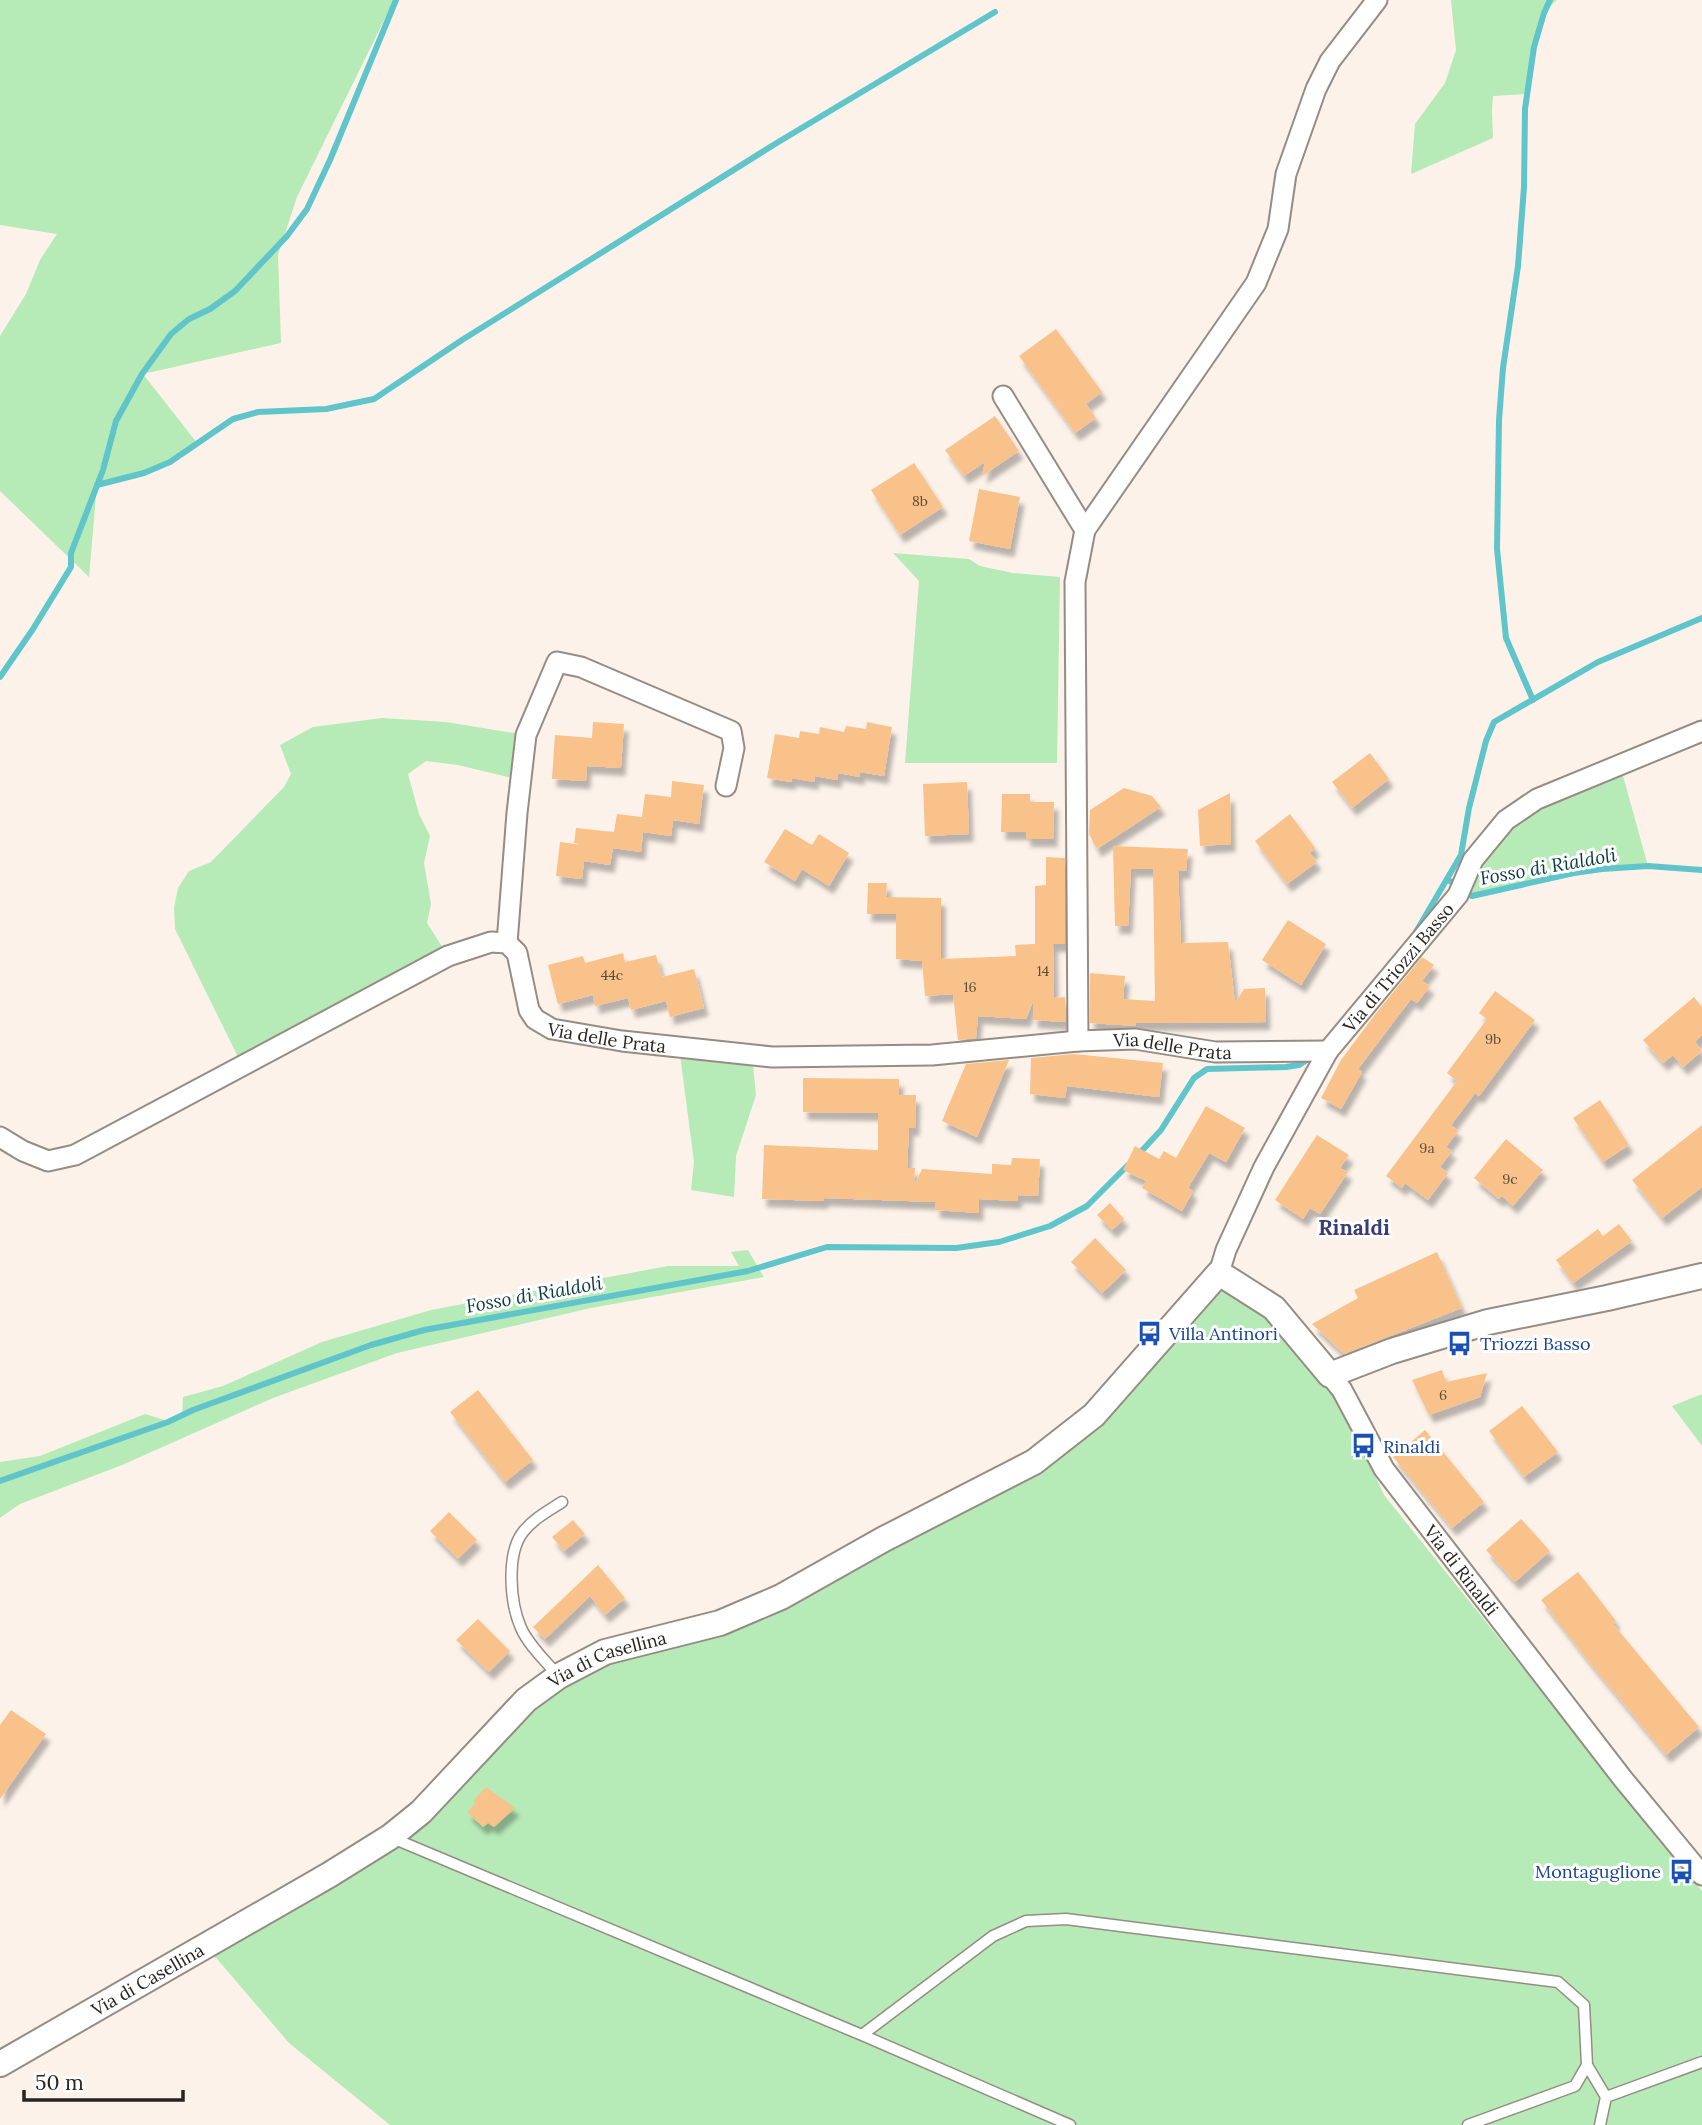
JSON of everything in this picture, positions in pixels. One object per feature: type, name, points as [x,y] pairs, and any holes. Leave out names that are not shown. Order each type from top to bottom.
[{"type":"street","points":[[1078,1041],[1075,582],[1085,530],[1256,283],[1278,229],[1286,174],[1316,89],[1330,61],[1377,0]]},
{"type":"street","points":[[1003,396],[1085,530]]},
{"type":"street","points":[[0,1137],[23,1151],[48,1161],[75,1155],[448,956],[491,942],[507,943],[517,813],[527,734],[557,663],[581,667],[731,731],[734,748],[726,786]]},
{"type":"street","name":"Via di Triozzi Basso","points":[[1219,1273],[1226,1250],[1264,1167],[1328,1051],[1458,895],[1473,860],[1506,820],[1537,799],[1702,732]]},
{"type":"street","name":"Via delle Prata","points":[[507,943],[517,953],[529,1010],[535,1019],[552,1029],[622,1041],[772,1057],[932,1055],[1078,1041],[1135,1039],[1215,1052],[1328,1051]]},
{"type":"street","name":"Via di Rinaldi","points":[[1219,1273],[1274,1308],[1330,1375],[1342,1390],[1384,1469],[1615,1769],[1702,1875]]},
{"type":"street","name":"Via di Casellina","points":[[0,2064],[329,1875],[390,1837],[421,1812],[526,1700],[559,1676],[605,1652],[720,1623],[781,1597],[884,1539],[1034,1462],[1094,1415],[1219,1273]]},
{"type":"street","points":[[1330,1375],[1392,1351],[1488,1322],[1702,1276]]},
{"type":"lane","points":[[559,1676],[521,1628],[511,1575],[517,1543],[522,1533],[562,1502]]},
{"type":"lane","points":[[390,1837],[1070,2125]]},
{"type":"lane","points":[[862,2035],[993,1936],[1026,1921],[1066,1919],[1558,1982],[1584,2005],[1587,2065],[1606,2097],[1600,2125]]},
{"type":"lane","points":[[1606,2097],[1702,2062]]},
{"type":"lane","points":[[1468,2125],[1575,2086],[1587,2065]]},
{"type":"green space","points":[[0,0],[394,0],[297,197],[278,255],[281,343],[143,374],[197,443],[149,469],[97,485],[89,577],[0,491],[0,336],[26,294],[40,260],[57,234],[0,225]]},
{"type":"green space","points":[[1451,0],[1557,0],[1543,13],[1534,47],[1527,94],[1493,96],[1493,138],[1411,174],[1415,124],[1445,83],[1456,50]]},
{"type":"green space","points":[[893,553],[969,559],[980,566],[1013,573],[1060,577],[1057,763],[905,763],[919,581]]},
{"type":"green space","points":[[382,718],[446,722],[526,735],[521,780],[458,765],[426,761],[408,774],[419,814],[430,836],[424,863],[431,904],[427,923],[448,956],[242,1065],[175,929],[174,908],[178,888],[189,871],[211,862],[284,787],[291,774],[280,745],[313,727]]},
{"type":"green space","points":[[1620,765],[1648,866],[1574,873],[1472,896],[1458,895],[1506,820]]},
{"type":"green space","points":[[679,1047],[752,1055],[756,1095],[736,1156],[734,1197],[691,1190],[694,1162]]},
{"type":"green space","points":[[748,1250],[764,1277],[591,1308],[397,1353],[273,1398],[122,1465],[20,1504],[0,1518],[0,1462],[40,1456],[145,1414],[168,1421],[182,1415],[183,1397],[223,1386],[322,1342],[431,1310],[668,1266],[739,1266],[731,1252]]},
{"type":"green space","points":[[1219,1273],[1330,1375],[1384,1495],[1702,1891],[1702,2125],[390,2125],[289,2043],[206,1946],[390,1837],[559,1676],[720,1623],[1034,1462]]},
{"type":"green space","points":[[1702,1394],[1702,1446],[1672,1406]]},
{"type":"building","points":[[1056,329],[1102,392],[1086,404],[1096,418],[1075,433],[1019,356]]},
{"type":"building","points":[[995,416],[1019,451],[982,476],[985,462],[964,476],[945,450]]},
{"type":"building","points":[[914,463],[943,507],[900,535],[871,490]]},
{"type":"building","points":[[979,489],[1020,497],[1010,549],[969,541]]},
{"type":"building","points":[[593,722],[624,724],[621,768],[587,766],[586,781],[552,779],[555,735],[592,738]]},
{"type":"building","points":[[867,722],[892,727],[884,776],[860,772],[860,777],[838,773],[837,780],[815,776],[814,782],[792,778],[791,782],[767,778],[775,734],[799,738],[800,731],[819,734],[820,727],[844,732],[846,726],[866,729]]},
{"type":"building","points":[[1370,753],[1389,779],[1352,808],[1332,782]]},
{"type":"building","points":[[672,781],[704,785],[699,824],[673,820],[671,836],[643,832],[641,852],[613,848],[610,865],[584,861],[582,879],[556,876],[560,842],[583,845],[574,843],[576,828],[614,832],[617,814],[642,817],[645,794],[671,797]]},
{"type":"building","points":[[967,782],[969,834],[925,836],[923,784]]},
{"type":"building","points":[[1124,788],[1152,796],[1161,807],[1097,849],[1089,834],[1090,810]]},
{"type":"building","points":[[1230,793],[1231,844],[1200,846],[1198,810]]},
{"type":"building","points":[[1002,794],[1030,794],[1030,802],[1054,802],[1053,839],[1026,839],[1026,832],[1001,832]]},
{"type":"building","points":[[1290,814],[1315,848],[1310,853],[1317,862],[1287,884],[1255,841]]},
{"type":"building","points":[[785,829],[812,845],[819,834],[849,853],[829,886],[802,869],[795,881],[764,862]]},
{"type":"building","points":[[1113,846],[1188,849],[1186,871],[1178,871],[1181,943],[1228,942],[1235,1003],[1244,989],[1265,988],[1266,1022],[1136,1023],[1136,1026],[1090,1023],[1090,973],[1125,976],[1123,999],[1155,1001],[1153,869],[1131,869],[1128,926],[1115,926]]},
{"type":"building","points":[[1046,857],[1065,858],[1065,944],[1053,944],[1054,998],[1065,997],[1066,1022],[1033,1020],[1034,999],[1026,1019],[978,1016],[976,1038],[958,1040],[953,994],[925,996],[922,961],[896,959],[896,914],[867,914],[868,883],[887,883],[886,897],[941,898],[941,959],[1016,956],[1015,945],[1035,944],[1035,886],[1046,885]]},
{"type":"building","points":[[1288,920],[1326,944],[1301,985],[1262,960]]},
{"type":"building","points":[[623,953],[625,962],[656,955],[662,977],[694,969],[704,1008],[670,1017],[666,1001],[631,1010],[628,998],[595,1006],[593,995],[558,1004],[548,965],[583,956],[585,963]]},
{"type":"building","points":[[1422,957],[1434,965],[1422,981],[1430,986],[1417,1003],[1411,999],[1358,1069],[1362,1072],[1341,1109],[1321,1098],[1341,1060]]},
{"type":"building","points":[[1495,991],[1535,1020],[1479,1096],[1475,1093],[1451,1125],[1458,1131],[1446,1147],[1452,1151],[1440,1167],[1448,1173],[1428,1200],[1405,1183],[1402,1188],[1386,1176],[1457,1081],[1447,1073],[1487,1019],[1479,1013]]},
{"type":"building","points":[[1694,997],[1702,1007],[1702,1035],[1695,1042],[1702,1051],[1683,1067],[1673,1055],[1663,1063],[1643,1040]]},
{"type":"building","points":[[1074,1054],[1163,1063],[1159,1097],[1067,1086],[1065,1098],[1030,1094],[1031,1058]]},
{"type":"building","points":[[1009,1060],[977,1137],[942,1121],[966,1064]]},
{"type":"building","points":[[803,1078],[899,1079],[899,1095],[916,1095],[915,1128],[909,1128],[907,1168],[915,1168],[914,1186],[922,1169],[992,1174],[992,1164],[1011,1165],[1012,1158],[1040,1159],[1038,1196],[1018,1195],[1017,1201],[979,1199],[979,1213],[935,1210],[936,1202],[762,1199],[764,1145],[878,1150],[878,1113],[803,1112]]},
{"type":"building","points":[[1600,1100],[1629,1145],[1603,1162],[1573,1118]]},
{"type":"building","points":[[1206,1106],[1245,1128],[1226,1162],[1209,1153],[1188,1188],[1193,1191],[1182,1211],[1142,1188],[1146,1181],[1123,1170],[1135,1146],[1159,1159],[1164,1151],[1176,1158]]},
{"type":"building","points":[[1702,1125],[1702,1187],[1662,1218],[1632,1180]]},
{"type":"building","points":[[1317,1135],[1349,1155],[1340,1168],[1348,1172],[1320,1214],[1310,1208],[1303,1219],[1275,1200]]},
{"type":"building","points":[[1506,1139],[1543,1170],[1513,1206],[1502,1196],[1499,1199],[1474,1178]]},
{"type":"building","points":[[1110,1203],[1124,1219],[1112,1230],[1097,1215]]},
{"type":"building","points":[[1619,1224],[1632,1241],[1573,1283],[1556,1260],[1598,1229],[1603,1236]]},
{"type":"building","points":[[1095,1238],[1126,1270],[1102,1293],[1071,1262]]},
{"type":"building","points":[[1437,1252],[1462,1308],[1344,1354],[1312,1324],[1358,1298],[1354,1290]]},
{"type":"building","points":[[1442,1370],[1446,1382],[1487,1373],[1480,1397],[1429,1415],[1412,1380]]},
{"type":"building","points":[[478,1390],[533,1460],[505,1482],[450,1412]]},
{"type":"building","points":[[1522,1406],[1558,1452],[1524,1477],[1489,1431]]},
{"type":"building","points":[[1425,1430],[1484,1502],[1452,1528],[1393,1457]]},
{"type":"building","points":[[449,1512],[477,1540],[458,1559],[430,1531]]},
{"type":"building","points":[[1521,1519],[1550,1551],[1515,1582],[1486,1550]]},
{"type":"building","points":[[573,1520],[585,1534],[564,1551],[552,1537]]},
{"type":"building","points":[[598,1565],[625,1598],[605,1615],[590,1596],[545,1639],[533,1627]]},
{"type":"building","points":[[1578,1572],[1616,1621],[1613,1624],[1699,1727],[1666,1755],[1541,1600]]},
{"type":"building","points":[[478,1619],[510,1651],[489,1672],[456,1640]]},
{"type":"building","points":[[11,1710],[46,1734],[0,1799],[0,1725]]},
{"type":"building","points":[[486,1787],[515,1808],[494,1827],[488,1823],[483,1827],[467,1812]]},
{"type":"waterway","points":[[0,677],[71,567],[71,553],[103,470],[116,421],[142,374],[171,334],[189,319],[210,309],[235,291],[287,236],[307,209],[396,0]]},
{"type":"waterway","points":[[1533,700],[1506,638],[1497,549],[1499,420],[1503,368],[1518,266],[1524,187],[1525,109],[1534,47],[1550,0]]},
{"type":"waterway","points":[[97,485],[144,473],[170,462],[233,419],[258,412],[326,409],[374,399],[462,340],[775,144],[995,12]]},
{"type":"waterway","points":[[1416,932],[1461,855],[1469,808],[1486,741],[1494,722],[1598,662],[1702,618]]},
{"type":"waterway","name":"Fosso di Rialdoli","points":[[1447,879],[1472,896],[1602,869],[1648,866],[1702,870]]},
{"type":"waterway","points":[[1138,1155],[1161,1130],[1194,1078],[1207,1069],[1286,1067],[1299,1065],[1310,1058]]},
{"type":"waterway","name":"Fosso di Rialdoli","points":[[0,1481],[168,1422],[193,1410],[371,1345],[424,1330],[748,1271],[827,1247],[956,1248],[999,1242],[1050,1226],[1087,1206],[1128,1165]]},
{"type":"place","name":"Villa Antinori","points":[[1149,1333]]},
{"type":"place","name":"Triozzi Basso","points":[[1460,1343]]},
{"type":"place","name":"Rinaldi","points":[[1363,1446]]},
{"type":"place","name":"Montaguglione","points":[[1681,1871]]},
{"type":"district","name":"Rinaldi","points":[[1354,1227]]}]
